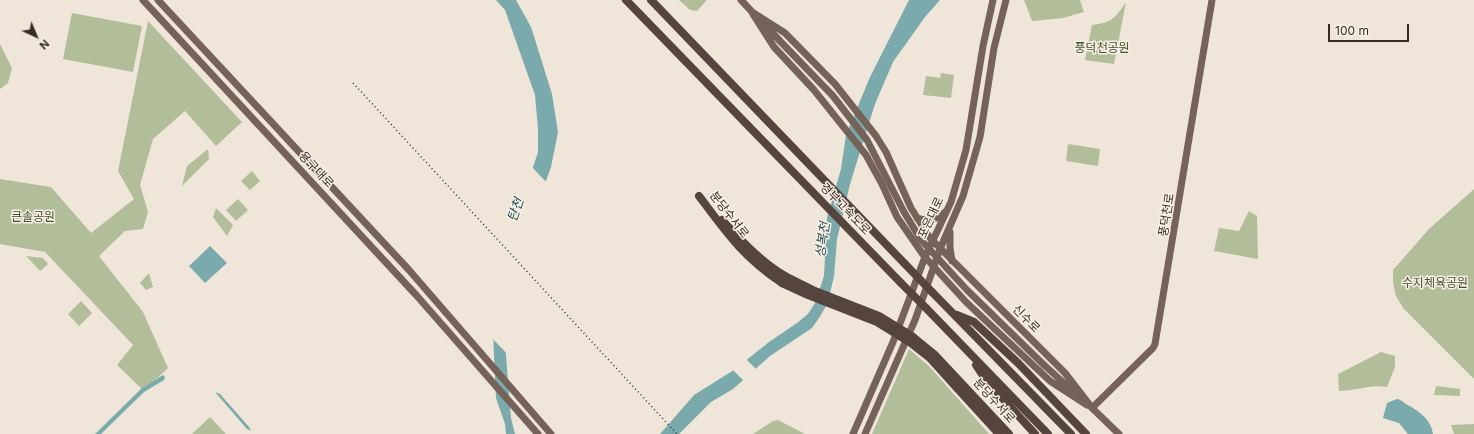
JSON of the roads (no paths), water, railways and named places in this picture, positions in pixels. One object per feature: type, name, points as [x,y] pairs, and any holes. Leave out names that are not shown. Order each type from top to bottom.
[{"type":"highway","name":"경부고속도로","points":[[626,0],[1048,434]]},
{"type":"highway","name":"경부고속도로","points":[[651,0],[1071,434]]},
{"type":"highway","name":"분당수서로","points":[[784,280],[752,252],[699,196],[730,237],[750,260],[784,280],[815,290],[879,316],[899,327],[934,354],[999,434]]},
{"type":"highway","points":[[953,313],[974,322],[1018,363],[1086,434]]},
{"type":"highway","points":[[968,352],[986,380],[1035,434]]},
{"type":"highway","name":"분당수서로","points":[[960,386],[1009,434]]},
{"type":"main road","name":"용구대로","points":[[143,0],[359,232],[532,425],[538,434]]},
{"type":"main road","name":"용구대로","points":[[158,0],[409,270],[551,434]]},
{"type":"main road","points":[[741,0],[832,96],[867,140],[904,212],[921,240],[967,290],[1044,365],[1092,408]]},
{"type":"main road","name":"포은대로","points":[[853,434],[893,342],[925,257],[948,209],[966,150],[983,46],[993,0]]},
{"type":"main road","name":"포은대로","points":[[865,434],[915,320],[940,249],[963,196],[980,137],[994,48],[1006,0]]},
{"type":"main road","name":"풍덕천로","points":[[1092,408],[1153,348],[1155,344],[1212,0]]},
{"type":"main road","name":"신수로","points":[[752,12],[785,34],[835,84],[876,136],[886,152],[911,208],[940,249],[1065,373],[1092,408],[1119,434]]},
{"type":"main road","name":"신수로","points":[[752,12],[774,47],[814,90],[866,155],[882,184],[897,217],[934,268],[966,302],[1050,381],[1092,408]]},
{"type":"main road","points":[[917,218],[928,220],[935,219],[948,209]]},
{"type":"main road","points":[[938,229],[949,231],[950,248],[954,263]]},
{"type":"main road","points":[[941,276],[939,266],[942,261],[946,260],[954,263]]},
{"type":"water","name":"탄천","points":[[496,0],[516,0],[531,27],[552,94],[558,132],[551,167],[502,304],[511,418],[515,434],[506,434],[505,424],[496,398],[492,312],[521,204],[538,152],[538,129],[535,95],[505,10]]},
{"type":"water","points":[[909,0],[940,0],[925,17],[893,62],[875,104],[850,184],[837,239],[834,276],[826,306],[812,328],[770,356],[733,389],[711,402],[679,434],[660,434],[694,395],[734,370],[769,342],[797,323],[808,314],[815,303],[824,276],[827,218],[841,169],[846,135],[870,77]]},
{"type":"water","points":[[210,246],[227,263],[205,283],[189,266]]},
{"type":"water","points":[[163,375],[165,377],[164,380],[144,392],[101,434],[95,434],[141,389]]},
{"type":"water","points":[[215,392],[220,394],[251,431],[247,429]]},
{"type":"water","points":[[1397,399],[1401,400],[1422,414],[1428,421],[1433,434],[1408,434],[1399,423],[1383,418],[1387,403]]},
{"type":"railway","points":[[353,83],[677,434]]},
{"type":"park label","name":"풍덕천공원","points":[[1102,48]]},
{"type":"park label","name":"큰솔공원","points":[[33,217]]},
{"type":"park label","name":"수지체육공원","points":[[1435,283]]},
{"type":"water label","name":"성복천","points":[[823,240]]}]
